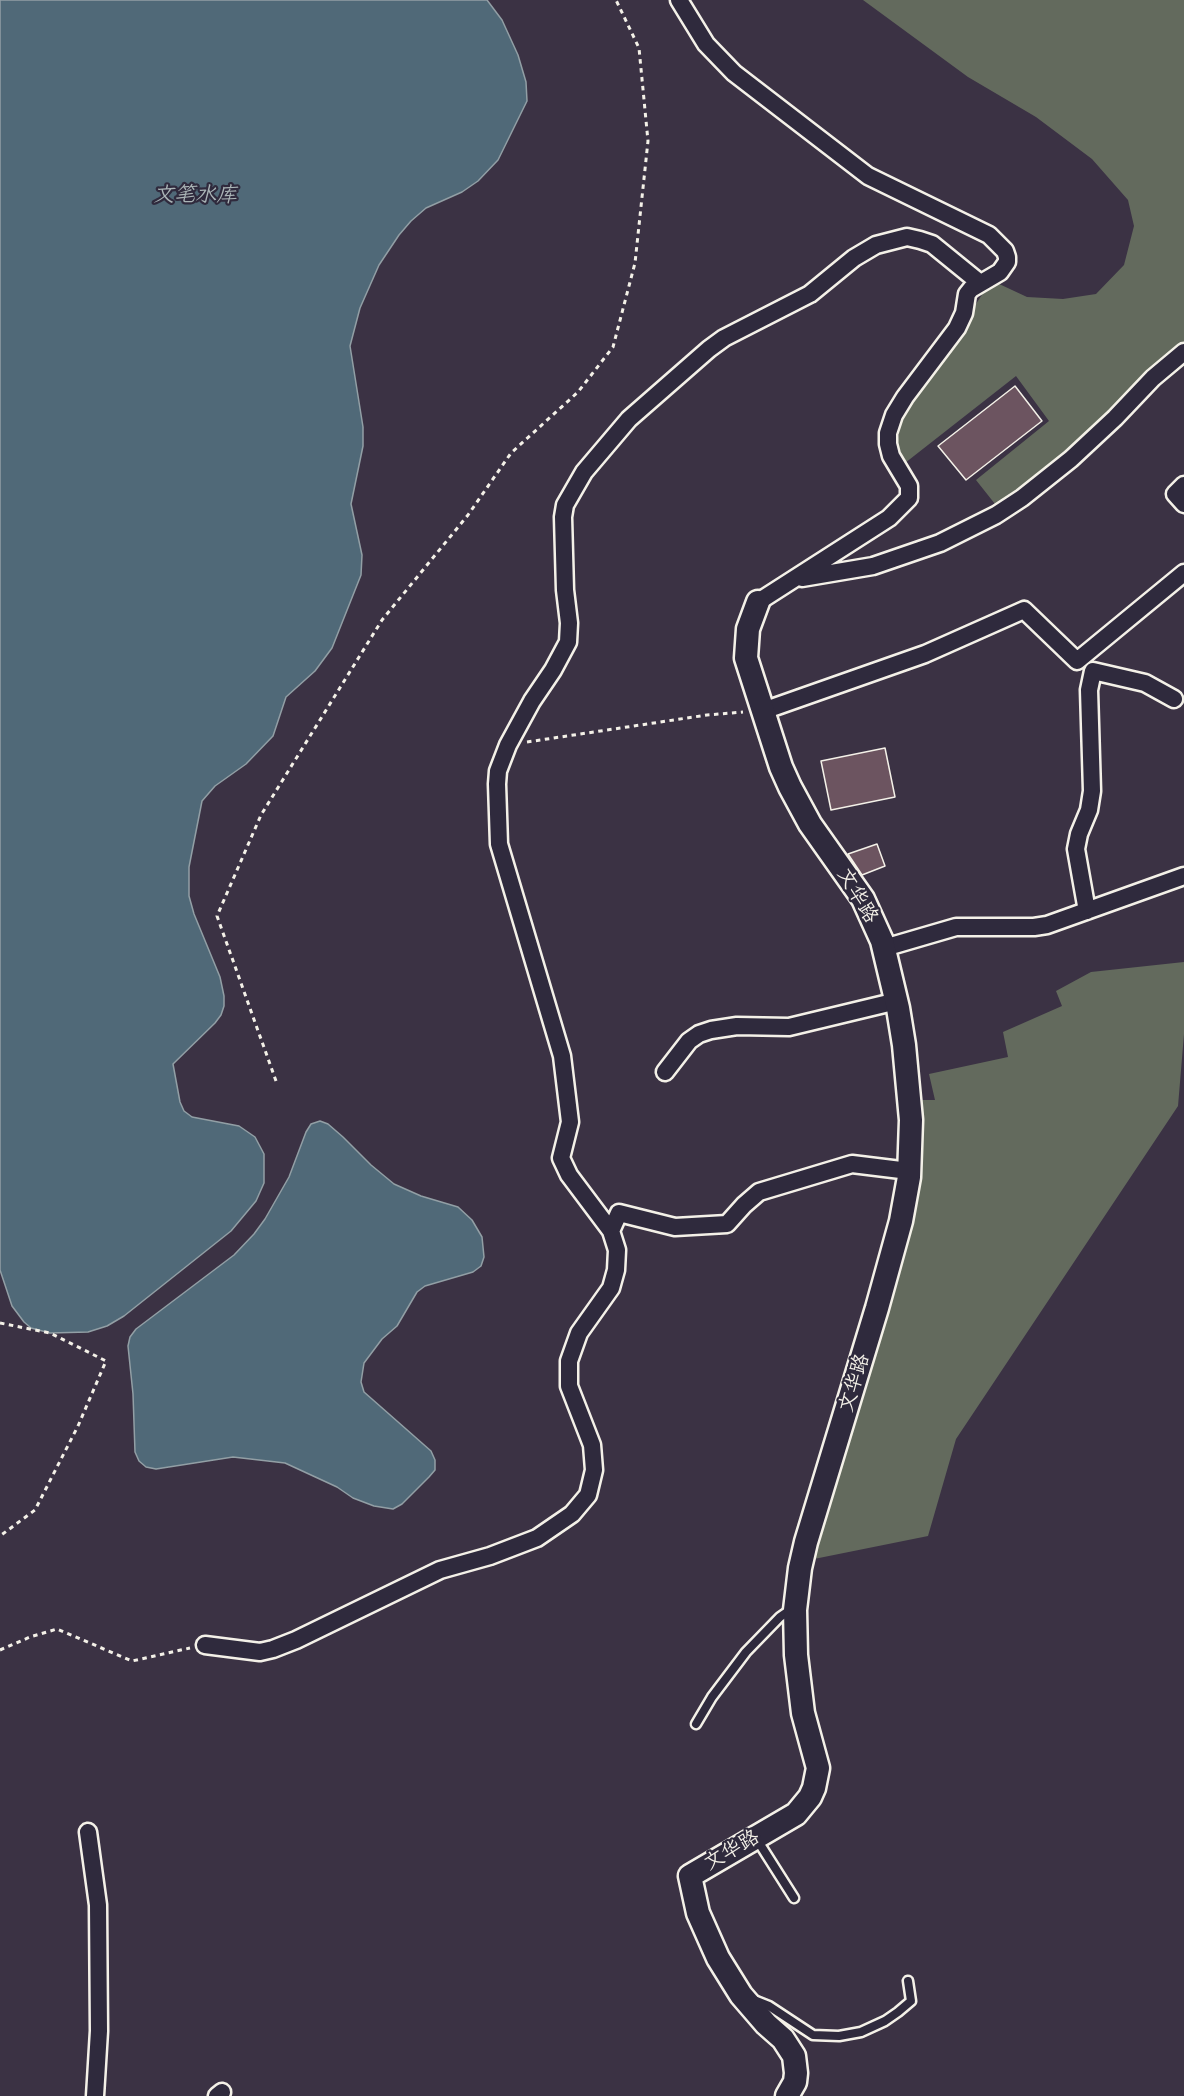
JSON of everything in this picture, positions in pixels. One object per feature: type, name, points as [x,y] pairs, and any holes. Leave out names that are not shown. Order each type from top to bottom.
[{"type":"street","points":[[678,0],[705,44],[728,68],[868,176],[989,235],[1005,251],[1007,262],[1000,272],[980,283],[967,294],[964,313],[957,328],[894,415],[888,433],[888,444],[891,456],[909,486],[909,498],[889,518],[758,602]]},
{"type":"street","points":[[205,1645],[260,1652],[296,1641],[440,1570],[526,1544],[572,1514],[588,1495],[592,1483],[594,1458],[592,1445],[569,1386],[569,1361],[579,1333],[611,1288],[616,1270],[617,1250],[611,1232],[569,1175],[561,1158],[570,1122],[562,1056],[499,844],[498,771],[508,745],[532,701],[554,670],[568,642],[569,622],[564,590],[563,517],[565,505],[584,472],[629,418],[709,349],[724,338],[810,294],[854,258],[876,245],[907,237],[932,244],[980,283]]},
{"type":"street","points":[[795,579],[873,566],[940,543],[996,515],[1071,459],[1153,378],[1184,352]]},
{"type":"street","points":[[1184,485],[1175,494],[1184,504]]},
{"type":"street","points":[[763,711],[925,654],[1024,610],[1077,661],[1184,573]]},
{"type":"street","name":"文华路","points":[[758,602],[748,629],[746,658],[782,767],[799,806],[863,899],[884,948],[897,1001],[909,1082],[911,1130],[909,1171],[901,1221],[800,1568],[796,1606],[796,1655],[806,1722],[818,1768],[817,1778],[810,1797],[796,1814],[690,1876],[698,1912],[718,1958],[741,1995],[766,2024],[783,2039],[794,2056],[796,2073],[791,2091],[787,2096]]},
{"type":"street","points":[[1087,911],[1076,849],[1077,840],[1089,810],[1092,791],[1089,690],[1093,671],[1145,683],[1174,699]]},
{"type":"street","points":[[884,948],[956,927],[1034,927],[1087,911],[1184,876]]},
{"type":"street","points":[[665,1072],[689,1041],[705,1032],[737,1026],[789,1027],[897,1001]]},
{"type":"street","points":[[611,1232],[619,1212],[675,1227],[727,1224],[744,1204],[759,1192],[852,1164],[909,1171]]},
{"type":"street","points":[[88,1832],[98,1905],[99,2031],[95,2096]]},
{"type":"lane","points":[[696,1724],[712,1697],[746,1652],[780,1617],[796,1606]]},
{"type":"lane","points":[[756,1838],[794,1898]]},
{"type":"lane","points":[[741,1995],[769,2006],[813,2035],[838,2036],[861,2032],[898,2012],[911,2001],[908,1981]]},
{"type":"path","points":[[276,1081],[217,916],[261,815],[382,620],[468,515],[511,453],[578,392],[613,347],[635,263],[648,141],[639,48],[616,0]]},
{"type":"path","points":[[508,745],[707,716],[763,711]]},
{"type":"path","points":[[0,1323],[50,1333],[106,1361],[78,1426],[35,1510],[0,1536]]},
{"type":"path","points":[[0,1650],[30,1637],[57,1629],[132,1661],[205,1645]]},
{"type":"green space","points":[[863,0],[1184,0],[1184,347],[1053,467],[995,504],[976,480],[1049,421],[1016,376],[905,463],[897,445],[901,419],[966,330],[974,307],[985,290],[997,283],[1027,297],[1063,299],[1096,294],[1124,265],[1134,226],[1128,200],[1092,159],[1036,117],[968,77]]},
{"type":"green space","points":[[1184,962],[1184,1034],[1178,1106],[956,1439],[928,1536],[814,1559],[906,1232],[922,1143],[918,1100],[935,1100],[929,1074],[1008,1057],[1003,1032],[1062,1006],[1056,991],[1091,972]]},
{"type":"water","name":"文笔水库","points":[[0,0],[487,0],[502,20],[518,55],[526,82],[527,101],[498,160],[478,181],[462,192],[426,208],[411,221],[379,265],[360,308],[350,346],[363,427],[363,446],[351,504],[362,555],[361,575],[332,648],[315,671],[286,697],[273,736],[246,764],[215,786],[202,801],[189,867],[189,896],[220,977],[224,1006],[215,1023],[173,1064],[180,1102],[184,1111],[192,1117],[239,1126],[255,1137],[264,1154],[264,1183],[256,1201],[231,1231],[124,1316],[107,1326],[88,1332],[50,1333],[31,1328],[12,1306],[0,1270]]},
{"type":"water","points":[[320,1121],[328,1124],[394,1184],[421,1196],[458,1207],[472,1220],[482,1237],[484,1257],[481,1266],[473,1272],[425,1286],[417,1292],[397,1326],[382,1339],[364,1363],[361,1382],[364,1392],[431,1451],[435,1460],[435,1470],[429,1477],[402,1504],[393,1509],[374,1506],[353,1498],[337,1487],[285,1463],[233,1457],[156,1469],[146,1467],[139,1461],[135,1452],[133,1394],[128,1346],[130,1337],[136,1329],[234,1255],[254,1234],[289,1177],[306,1132],[311,1124]]},
{"type":"building","points":[[1015,386],[1042,421],[966,480],[938,446]]},
{"type":"building","points":[[885,748],[895,797],[831,810],[821,761]]},
{"type":"building","points":[[877,844],[885,866],[862,875],[848,854]]}]
